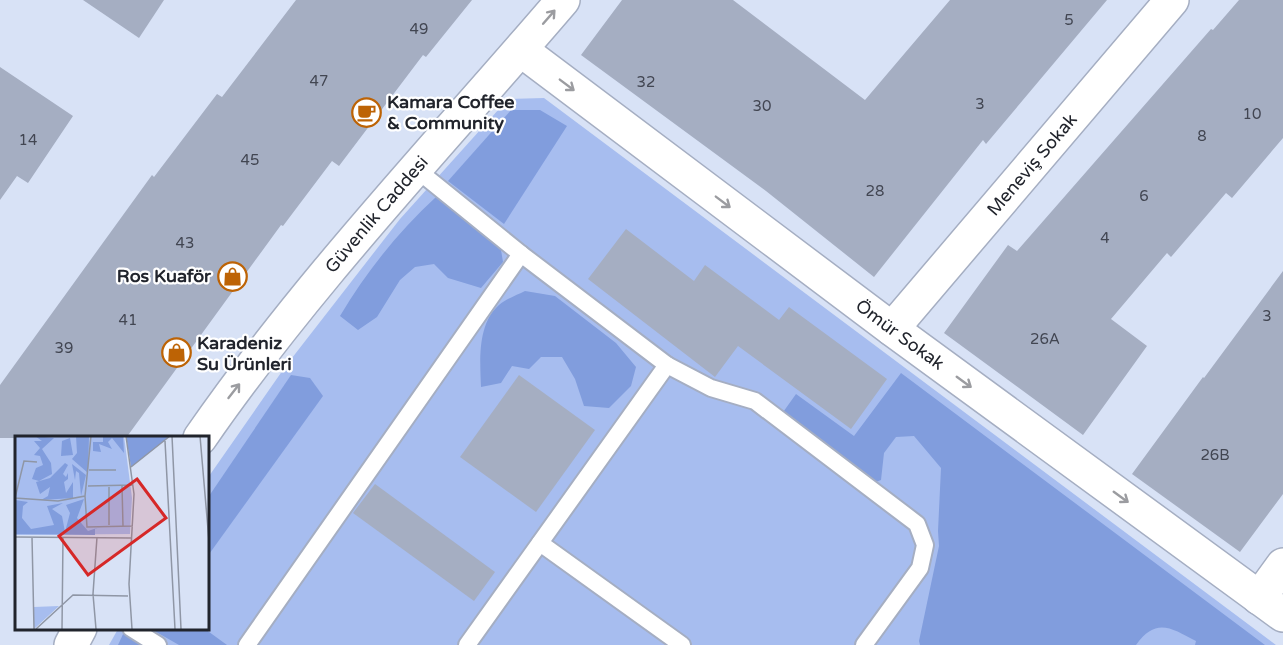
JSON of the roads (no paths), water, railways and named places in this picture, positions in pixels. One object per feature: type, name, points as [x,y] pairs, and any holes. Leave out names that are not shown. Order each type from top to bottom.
[{"type":"street","name":"Güvenlik Caddesi","points":[[201,436],[224,403],[344,252],[563,0]]},
{"type":"street","name":"Meneviş Sokak","points":[[892,329],[1172,0]]},
{"type":"street","name":"Ömür Sokak","points":[[520,50],[892,329],[1271,606]]},
{"type":"street","points":[[1271,606],[1283,565]]},
{"type":"street","points":[[71,645],[79,630]]},
{"type":"lane","points":[[416,169],[521,254],[667,365],[711,388],[756,401],[917,524],[926,545],[920,568],[864,645]]},
{"type":"lane","points":[[247,645],[521,254]]},
{"type":"lane","points":[[467,645],[667,365]]},
{"type":"lane","points":[[540,543],[682,645]]},
{"type":"lane","points":[[134,630],[158,645]]},
{"type":"place","name":"Kamara Coffee & Community","points":[[366,112]]},
{"type":"place","name":"Ros Kuaför","points":[[232,276]]},
{"type":"place","name":"Karadeniz Su Ürünleri","points":[[176,353]]}]
